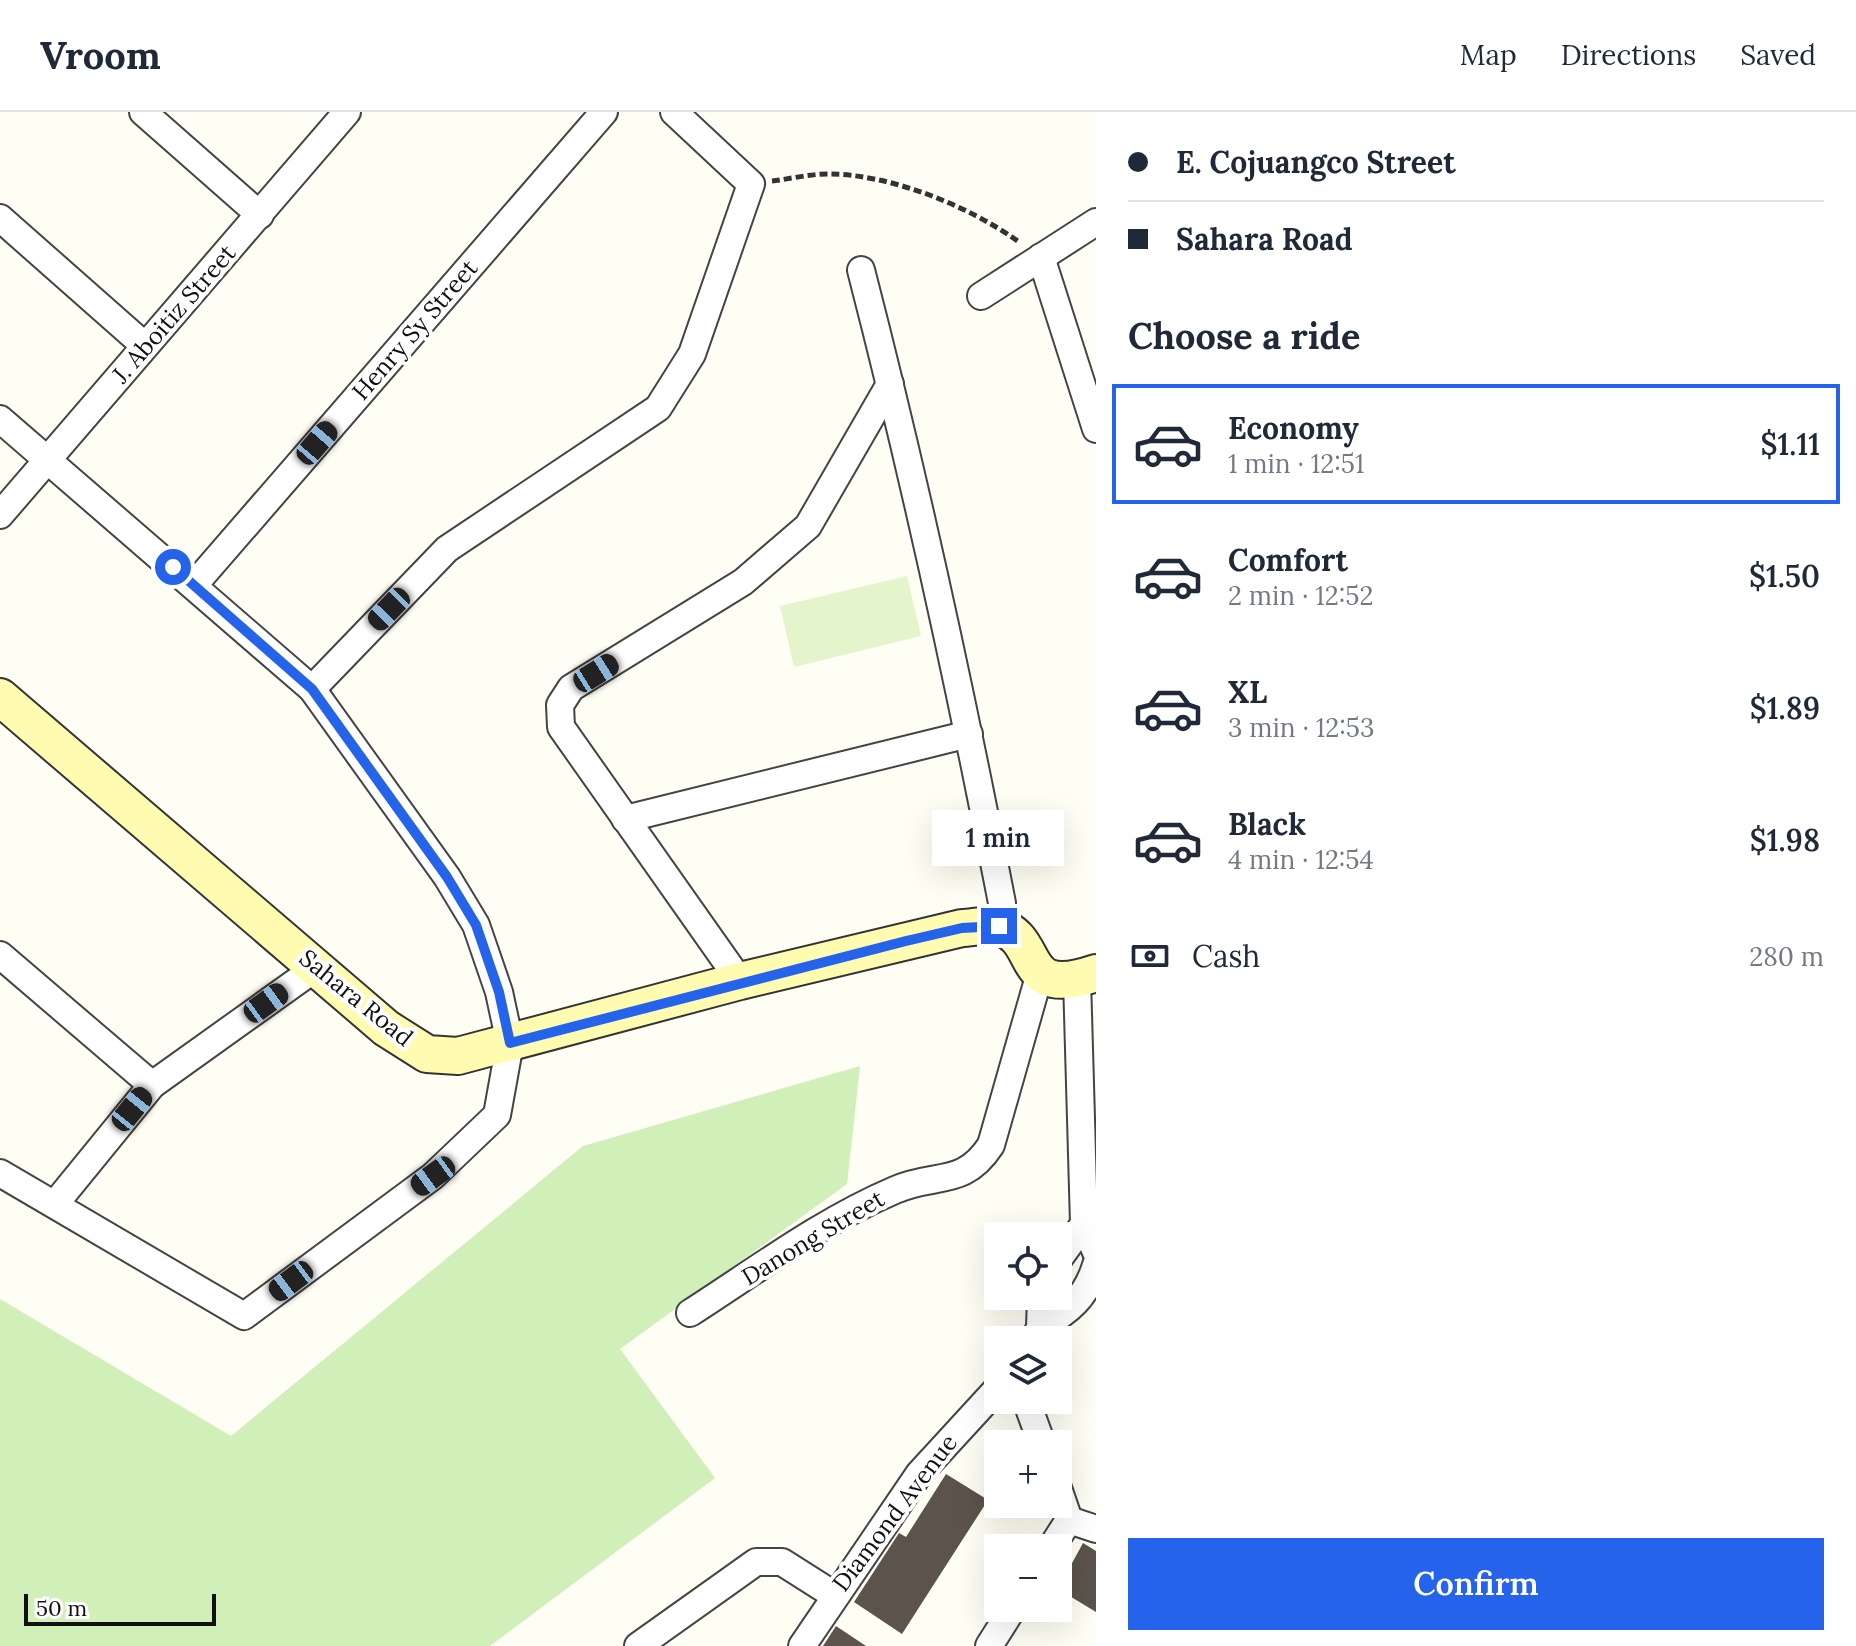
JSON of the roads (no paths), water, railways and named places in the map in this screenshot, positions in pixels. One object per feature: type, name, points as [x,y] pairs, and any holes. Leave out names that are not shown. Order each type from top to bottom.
[{"type":"main road","name":"Sahara Road","points":[[0,697],[386,1028],[427,1054],[458,1056],[740,981],[962,928],[999,926]]},
{"type":"main road","points":[[999,926],[1012,935],[1040,973],[1052,980],[1086,976]]},
{"type":"street","points":[[143,112],[260,215]]},
{"type":"street","name":"J. Aboitiz Street","points":[[0,515],[347,112]]},
{"type":"street","name":"Henry Sy Street","points":[[194,585],[604,112]]},
{"type":"street","points":[[312,689],[447,549],[658,408],[692,354],[751,184],[674,112]]},
{"type":"street","points":[[0,218],[145,346]]},
{"type":"street","points":[[981,296],[1096,222]]},
{"type":"street","points":[[1041,257],[1096,429]]},
{"type":"street","points":[[861,270],[890,384],[969,734],[1002,903],[999,926]]},
{"type":"street","points":[[740,981],[561,727],[560,705],[571,688],[743,582],[808,526],[890,384]]},
{"type":"street","points":[[0,419],[312,689],[447,877],[476,925],[499,992],[510,1043],[497,1115],[433,1176],[244,1316],[0,1173]]},
{"type":"street","points":[[625,819],[969,734]]},
{"type":"street","points":[[0,955],[152,1085]]},
{"type":"street","points":[[55,1204],[152,1085],[317,967]]},
{"type":"street","name":"Danong Street","points":[[690,1313],[828,1224],[898,1188],[964,1174],[979,1162],[991,1145],[1040,973]]},
{"type":"street","points":[[1086,976],[1084,1224],[1096,1252]]},
{"type":"street","points":[[1072,1241],[1084,1224]]},
{"type":"street","points":[[1048,1326],[1073,1309],[1090,1284],[1096,1265]]},
{"type":"street","name":"Diamond Avenue","points":[[802,1646],[919,1474],[984,1403]]},
{"type":"street","points":[[1060,1534],[1069,1520],[1096,1529]]},
{"type":"street","points":[[638,1646],[756,1562],[782,1562],[834,1595]]},
{"type":"street","points":[[989,1646],[1004,1622]]}]
